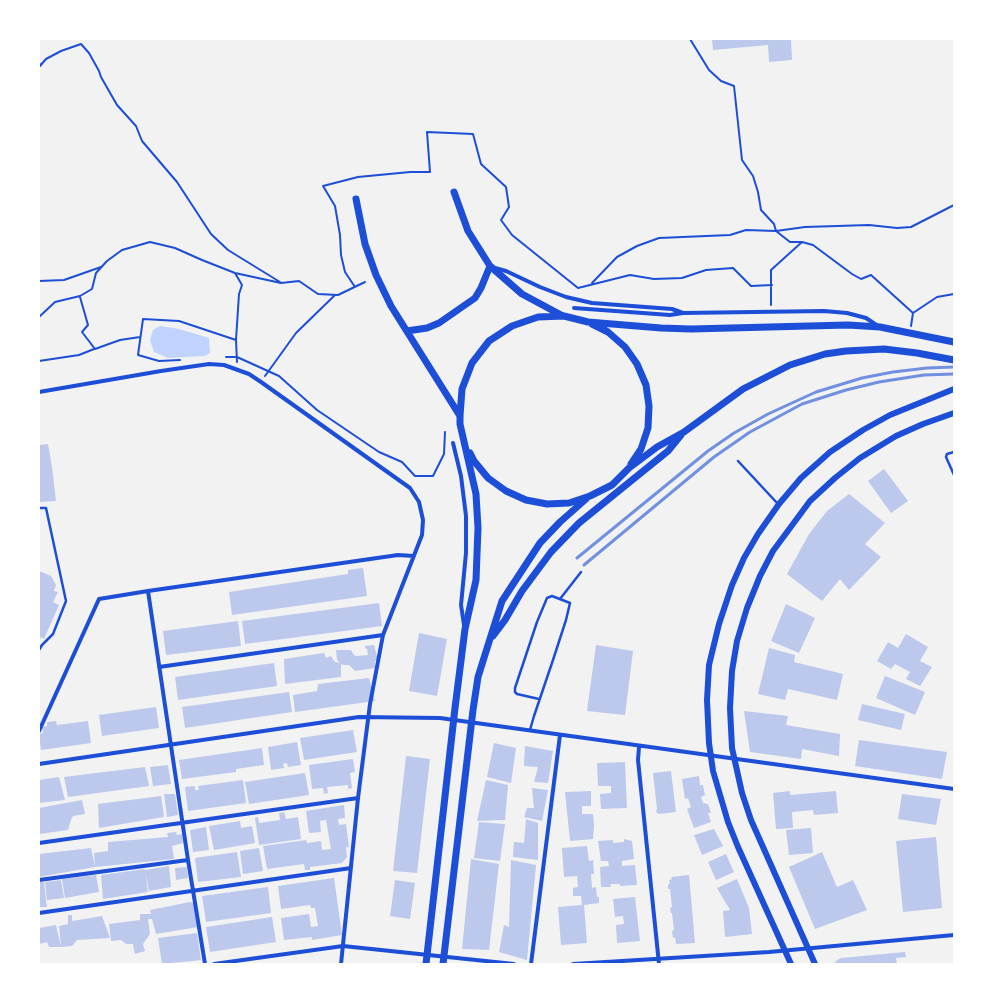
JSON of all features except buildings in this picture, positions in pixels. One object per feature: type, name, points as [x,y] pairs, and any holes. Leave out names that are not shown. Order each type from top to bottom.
[{"type":"main road","points":[[454,192],[468,231],[490,266],[522,294],[564,316],[588,322],[690,329],[848,324],[910,333],[954,342]]},
{"type":"main road","points":[[356,199],[365,244],[376,275],[391,306],[460,416]]},
{"type":"main road","points":[[406,331],[427,328],[439,323],[475,298],[490,266]]},
{"type":"main road","points":[[426,964],[465,629],[476,580],[478,528],[476,494],[460,416],[462,388],[472,363],[489,341],[512,326],[538,317],[564,316]]},
{"type":"main road","points":[[588,322],[608,332],[625,346],[637,364],[646,385],[649,406],[648,428],[641,449],[629,468]]},
{"type":"main road","points":[[465,442],[474,461],[488,478],[506,491],[526,500],[547,504],[569,503],[590,496],[612,485],[629,468],[657,447],[684,432],[743,388],[790,365],[825,354],[846,351],[884,349],[954,360]]},
{"type":"main road","points":[[489,642],[506,620],[522,591],[551,552],[579,523],[668,451],[684,432]]},
{"type":"main road","points":[[444,960],[471,723],[478,677],[489,642],[502,601],[540,543],[560,522],[590,496]]},
{"type":"street","points":[[490,266],[506,271],[566,297],[592,302],[672,309],[683,313]]},
{"type":"street","points":[[574,308],[670,315],[683,313],[771,313],[824,311],[847,313],[866,318],[880,328]]},
{"type":"street","points":[[39,392],[161,370],[209,364],[224,365],[236,368],[261,382],[410,488],[419,502],[423,520],[422,535],[383,634],[368,717],[341,964]]},
{"type":"street","points":[[791,964],[738,847],[728,822],[713,771],[709,743],[707,700],[710,666],[719,624],[732,585],[744,558],[778,504],[801,478],[830,452],[890,414],[954,389]]},
{"type":"street","points":[[815,964],[751,820],[742,794],[732,748],[730,708],[732,672],[737,641],[747,608],[760,576],[773,551],[810,501],[860,458],[896,436],[923,424],[954,413]]},
{"type":"street","points":[[453,443],[461,476],[466,516],[466,553],[461,605],[465,629]]},
{"type":"street","points":[[39,731],[99,600],[148,591],[398,555],[414,556]]},
{"type":"street","points":[[148,591],[182,822],[205,964]]},
{"type":"street","points":[[159,667],[383,634]]},
{"type":"street","points":[[39,764],[368,717],[440,718],[954,790]]},
{"type":"street","points":[[531,964],[560,735]]},
{"type":"street","points":[[640,747],[638,760],[659,964]]},
{"type":"street","points":[[39,843],[358,798]]},
{"type":"street","points":[[39,880],[188,860]]},
{"type":"street","points":[[39,913],[194,892],[351,868]]},
{"type":"street","points":[[573,964],[784,950],[954,935]]},
{"type":"street","points":[[214,964],[343,946],[427,955],[444,960],[514,964]]},
{"type":"lane","points":[[954,452],[948,454],[946,457],[954,475]]},
{"type":"lane","points":[[738,461],[778,504]]},
{"type":"lane","points":[[39,508],[46,508],[66,601],[53,634],[39,650]]},
{"type":"lane","points":[[560,599],[581,572]]},
{"type":"lane","points":[[530,731],[570,603],[552,596],[547,598],[535,628],[515,688],[515,692],[517,694],[539,699]]},
{"type":"path","points":[[690,39],[709,70],[720,81],[734,86],[742,160],[753,176],[758,192],[761,210],[774,224],[776,231],[790,242],[813,244],[852,274],[861,279],[871,275],[914,313]]},
{"type":"path","points":[[39,62],[40,66],[46,59],[81,44],[89,53],[117,105],[136,126],[142,141],[177,182],[211,234],[228,250],[281,283]]},
{"type":"path","points":[[355,287],[345,272],[341,255],[340,235],[335,206],[323,186],[358,177],[410,172],[430,172],[427,132],[473,134],[481,164],[506,188],[509,207],[501,220],[512,235],[578,288],[630,275],[654,279],[682,278],[706,270],[733,268],[751,286],[772,285]]},
{"type":"path","points":[[591,284],[617,257],[637,246],[659,238],[730,234],[746,230],[776,231],[805,227],[869,225],[897,228],[911,227],[954,205]]},
{"type":"path","points":[[39,316],[55,302],[80,296],[92,289],[96,273],[107,261],[122,250],[150,242],[175,248],[236,274],[281,283],[299,281],[318,294],[338,295],[365,282]]},
{"type":"path","points":[[771,313],[771,270],[802,242]]},
{"type":"path","points":[[39,281],[64,280],[102,267]]},
{"type":"path","points":[[236,274],[242,285],[239,294],[236,368]]},
{"type":"path","points":[[910,333],[914,313],[937,297],[954,294]]},
{"type":"path","points":[[261,382],[296,333],[335,295]]},
{"type":"path","points":[[80,296],[88,325],[82,332],[95,348]]},
{"type":"path","points":[[161,370],[159,361],[138,355],[144,319],[179,321],[236,340]]},
{"type":"path","points":[[39,361],[79,355],[120,340],[140,337]]},
{"type":"path","points":[[237,357],[279,376],[317,410],[379,452],[402,462],[415,476],[433,476],[444,454],[445,432]]},
{"type":"water","points":[[160,326],[179,329],[209,338],[210,353],[205,356],[168,358],[154,352],[150,340],[153,330]]},
{"type":"railway","points":[[577,558],[708,451],[734,433],[768,414],[816,392],[862,378],[893,372],[927,368],[954,367]]},
{"type":"railway","points":[[584,565],[714,457],[750,432],[802,404],[846,390],[879,382],[924,375],[954,374]]}]
